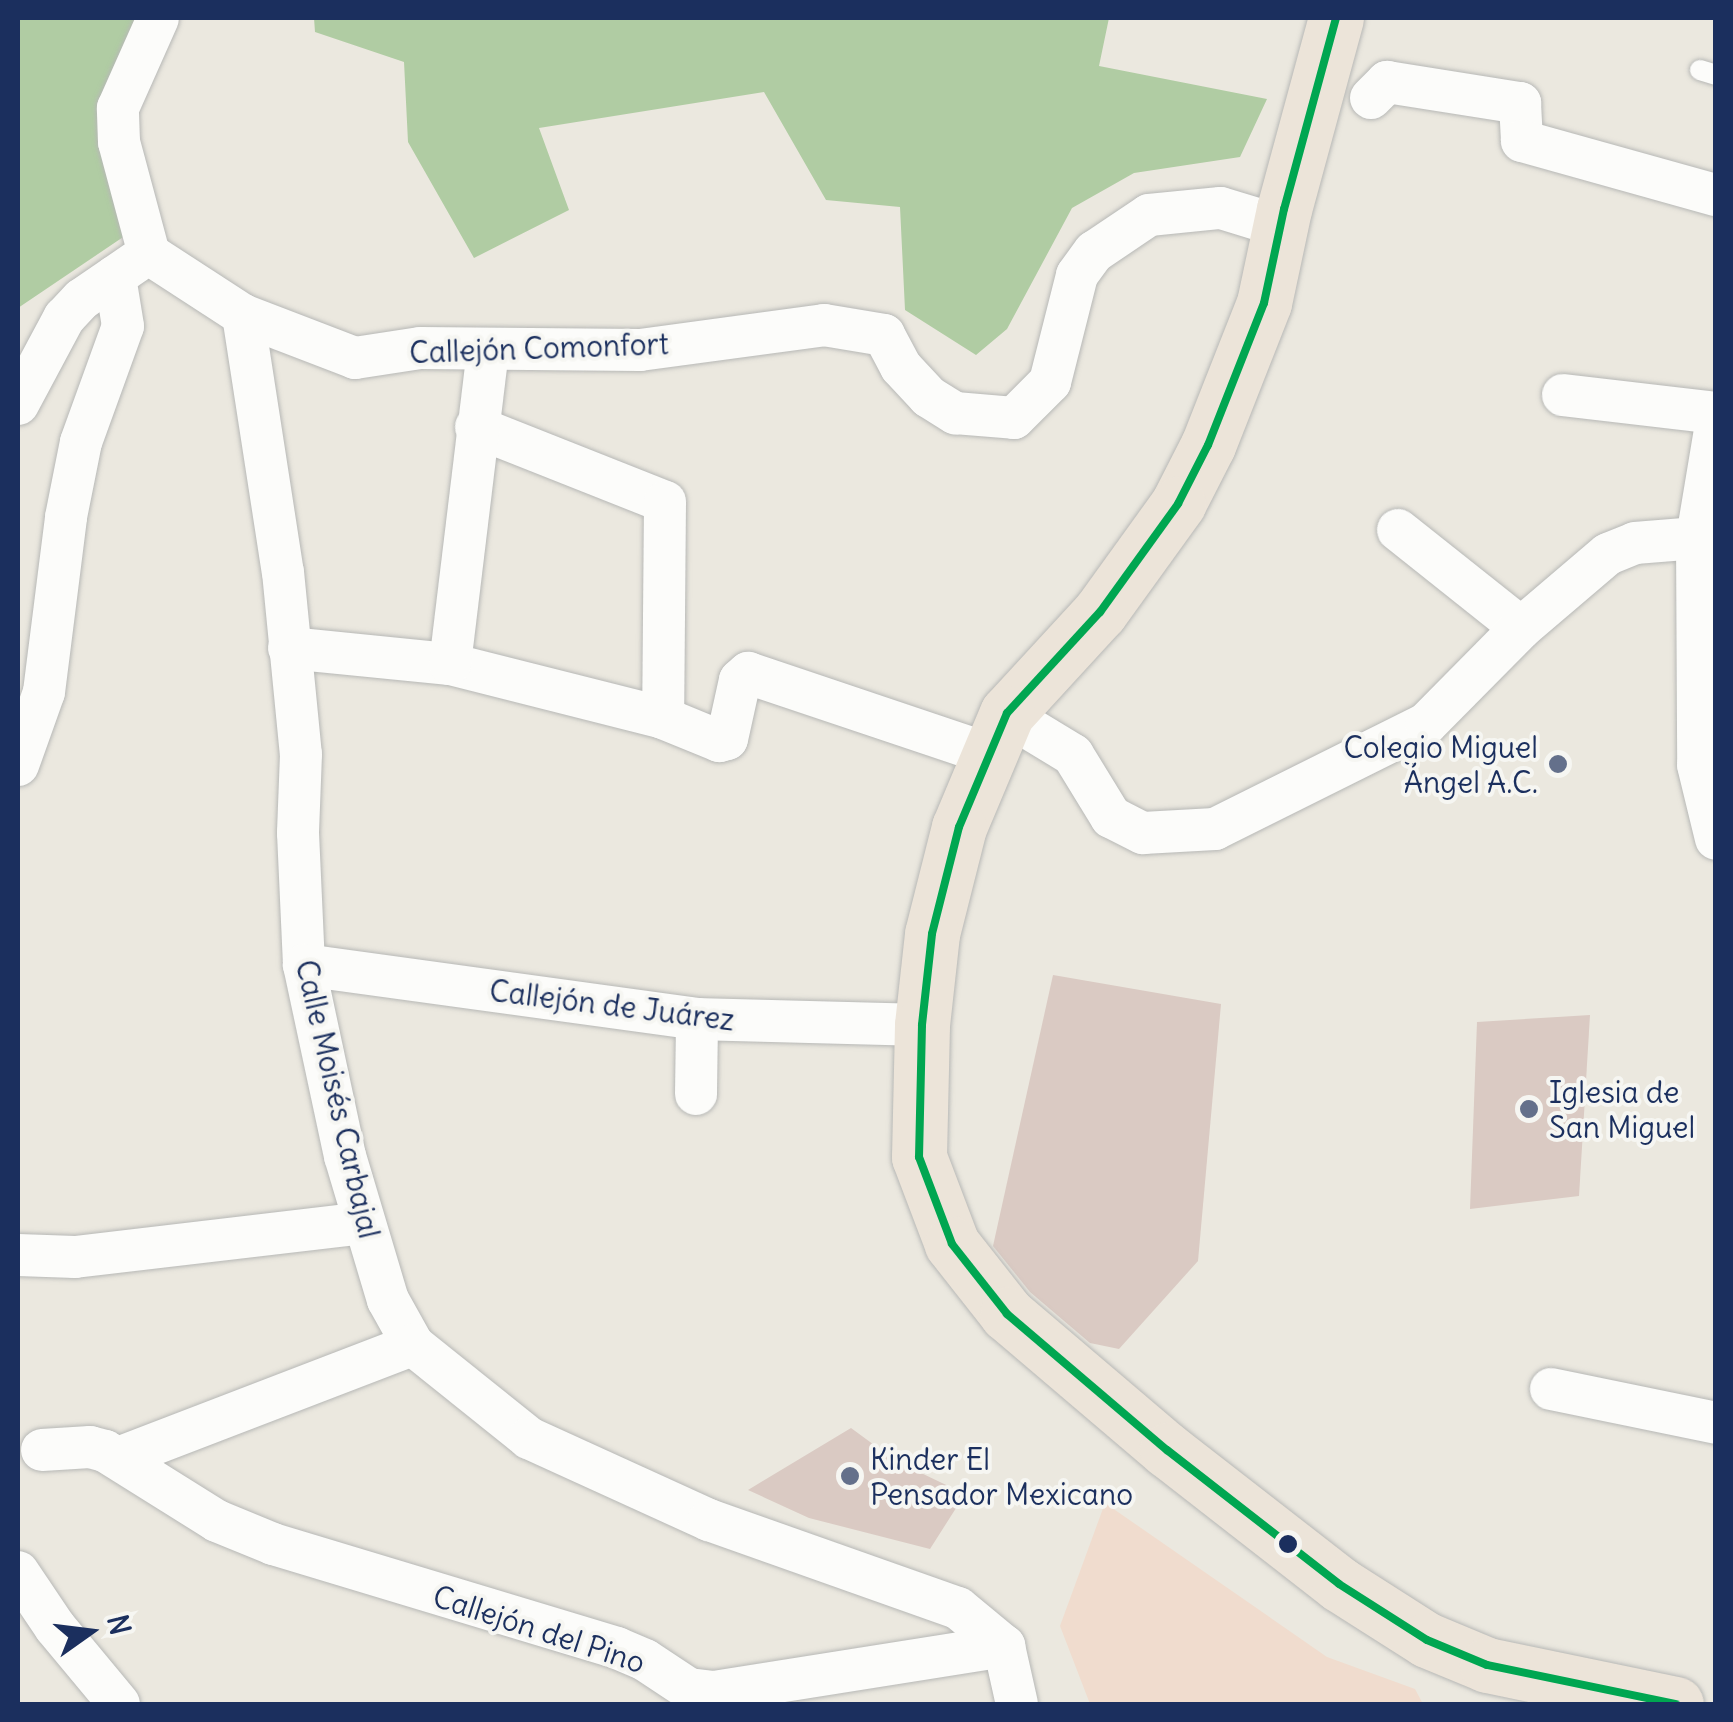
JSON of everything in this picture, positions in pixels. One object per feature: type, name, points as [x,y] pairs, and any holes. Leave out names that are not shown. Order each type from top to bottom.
[{"type":"main road","points":[[1336,18],[1280,226],[1264,303],[1208,445],[1178,504],[1100,612],[1008,713],[1007,740],[959,827],[932,934],[922,1025],[919,1157],[952,1244],[1007,1314],[1167,1450],[1338,1584],[1427,1640],[1487,1665],[1596,1699],[1676,1704]]},
{"type":"street","points":[[18,765],[44,692],[66,517],[81,442],[123,326],[132,265],[118,108],[158,18]]},
{"type":"street","points":[[1370,98],[1388,82],[1520,102],[1522,141],[1716,195]]},
{"type":"street","name":"Callejón Comonfort","points":[[242,316],[355,358],[420,348],[640,350],[824,325],[884,335],[910,377],[930,397],[955,413],[1014,418],[1050,382],[1077,276],[1094,252],[1148,215],[1221,208],[1280,226]]},
{"type":"street","points":[[132,265],[242,316]]},
{"type":"street","points":[[18,404],[64,318],[132,265]]},
{"type":"street","name":"Calle Moisés Carbajal","points":[[242,316],[263,424],[301,754],[298,833],[304,964],[363,1223],[388,1300],[413,1345],[529,1438],[710,1520],[958,1608],[1004,1646]]},
{"type":"street","points":[[450,664],[488,351]]},
{"type":"street","points":[[1562,394],[1716,413]]},
{"type":"street","points":[[1716,424],[1710,484],[1697,538],[1698,765],[1716,839]]},
{"type":"street","points":[[476,427],[665,502],[664,718]]},
{"type":"street","points":[[1398,530],[1521,628]]},
{"type":"street","points":[[289,648],[450,664],[664,718],[719,741],[727,739],[740,680],[748,673],[1074,754],[1111,818],[1143,833],[1215,829],[1426,724],[1521,628],[1608,554],[1635,543],[1697,538]]},
{"type":"street","name":"Callejón de Juárez","points":[[304,964],[697,1020],[922,1025]]},
{"type":"street","points":[[696,1094],[697,1020]]},
{"type":"street","points":[[18,1256],[76,1256],[363,1223]]},
{"type":"street","points":[[42,1450],[90,1447],[118,1458],[413,1345]]},
{"type":"street","points":[[1551,1389],[1716,1424]]},
{"type":"street","name":"Callejón del Pino","points":[[118,1458],[217,1521],[273,1544],[617,1648],[645,1660],[689,1689],[714,1692],[1004,1646]]},
{"type":"street","points":[[18,1572],[56,1627],[119,1704]]},
{"type":"street","points":[[1004,1646],[1016,1704]]},
{"type":"shaded area","points":[[1105,1503],[1327,1657],[1415,1689],[1423,1704],[1090,1704],[1060,1626]]},
{"type":"green space","points":[[18,18],[145,18],[98,122],[138,227],[18,308]]},
{"type":"green space","points":[[314,18],[1109,18],[1099,66],[1267,99],[1240,157],[1134,173],[1072,208],[1007,329],[976,355],[905,310],[900,207],[826,200],[764,92],[539,128],[569,210],[474,258],[408,142],[404,62],[315,32]]},
{"type":"building","points":[[1053,975],[1221,1004],[1198,1261],[1119,1349],[1090,1343],[1030,1292],[993,1246]]},
{"type":"building","name":"Iglesia de San Miguel","points":[[1590,1015],[1579,1196],[1470,1209],[1477,1022]]},
{"type":"building","name":"Kinder El Pensador Mexicano","points":[[851,1428],[896,1461],[965,1494],[930,1549],[809,1518],[748,1490]]},
{"type":"transit line","points":[[1336,18],[1284,209],[1264,303],[1208,445],[1178,504],[1100,612],[1007,713],[959,827],[932,934],[922,1025],[919,1157],[952,1244],[1007,1314],[1167,1450],[1339,1584],[1427,1640],[1487,1665],[1676,1704]]},
{"type":"place","name":"Colegio Miguel Ángel A.C.","points":[[1558,764]]},
{"type":"place","name":"Iglesia de San Miguel","points":[[1529,1109]]},
{"type":"place","name":"Kinder El Pensador Mexicano","points":[[850,1476]]}]
